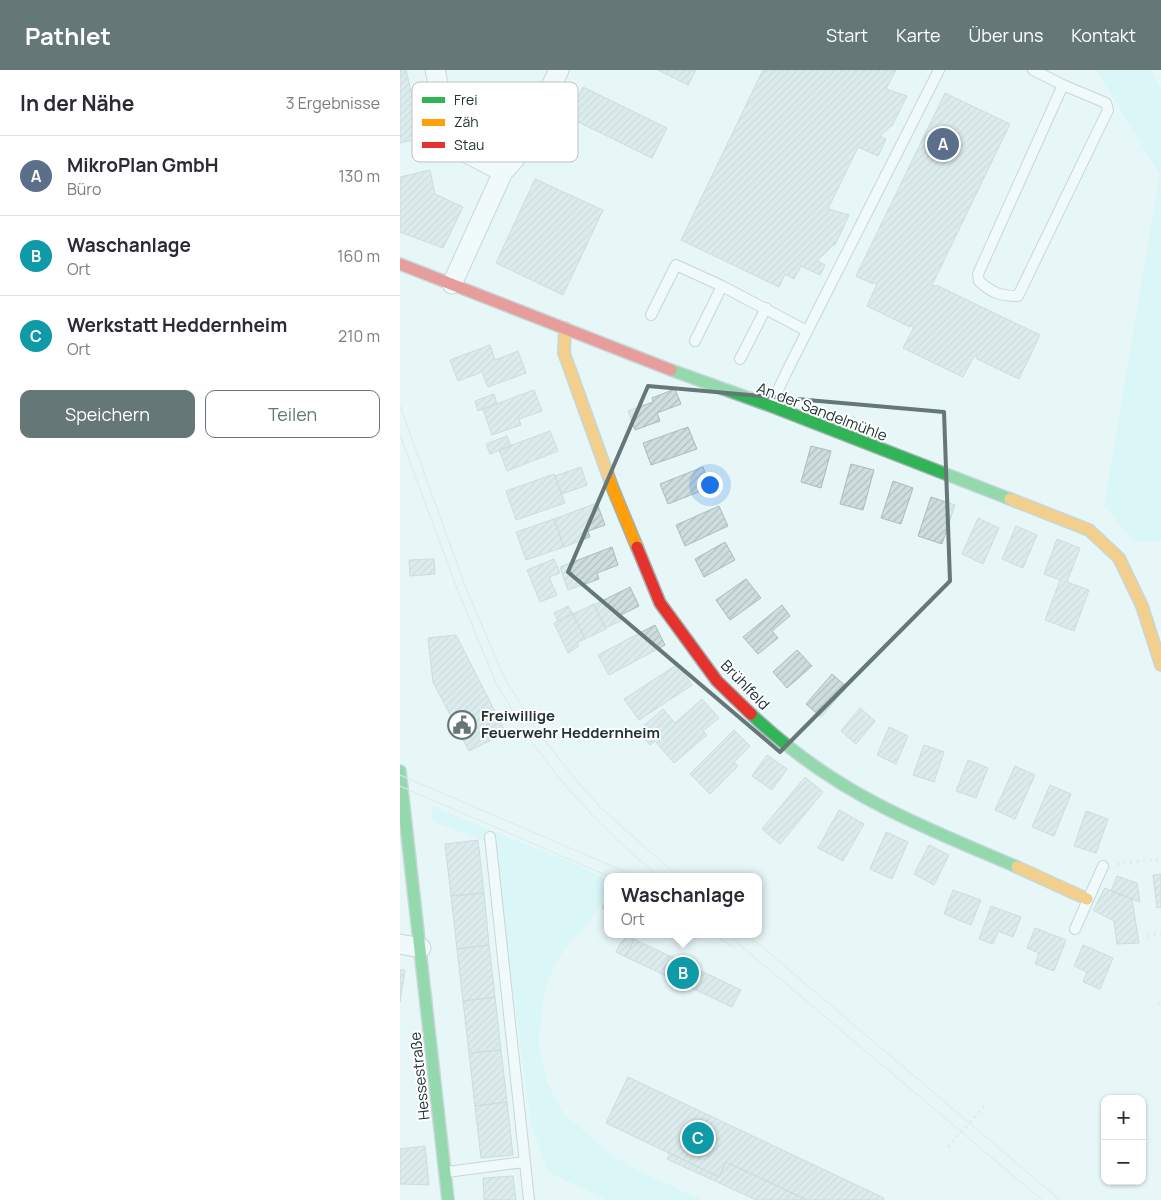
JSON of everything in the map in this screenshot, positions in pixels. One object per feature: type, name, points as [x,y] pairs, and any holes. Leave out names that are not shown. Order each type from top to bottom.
[{"type":"street","points":[[553,82],[559,70]]},
{"type":"street","points":[[484,162],[504,172]]},
{"type":"street","points":[[452,284],[504,172],[512,162]]},
{"type":"street","name":"An der Sandelmühle","points":[[400,264],[1089,530],[1119,558],[1142,606],[1161,665]]},
{"type":"street","name":"Brühlfeld","points":[[565,328],[564,353],[613,489],[660,603],[717,681],[774,735],[841,783],[885,808],[1088,899]]},
{"type":"street","name":"Hessestraße","points":[[400,770],[448,1200]]},
{"type":"street","points":[[400,944],[421,948]]},
{"type":"lane","points":[[771,406],[939,70]]},
{"type":"lane","points":[[1033,70],[1106,103],[1108,110],[1018,296],[1004,296],[988,290],[979,281],[978,274],[1063,85]]},
{"type":"lane","points":[[651,315],[676,265],[766,308],[807,331]]},
{"type":"lane","points":[[695,341],[722,286]]},
{"type":"lane","points":[[740,359],[766,308]]},
{"type":"lane","points":[[490,837],[529,1200]]},
{"type":"lane","points":[[1075,929],[1104,866]]},
{"type":"lane","points":[[446,1172],[524,1162]]},
{"type":"path","points":[[1104,866],[1161,859]]},
{"type":"path","points":[[1147,936],[1161,934]]},
{"type":"path","points":[[948,1147],[985,1105]]},
{"type":"highlighted area","points":[[648,386],[944,412],[950,581],[780,752],[568,572]]},
{"type":"shaded area","points":[[1096,70],[1151,70],[1161,89],[1161,541],[1133,541],[1104,505],[1160,175]]},
{"type":"shaded area","points":[[432,806],[582,867],[604,878],[604,898],[588,924],[570,942],[556,962],[545,989],[538,1041],[547,1082],[563,1113],[611,1155],[637,1170],[702,1200],[607,1200],[548,1172],[531,1124],[496,845],[432,821]]},
{"type":"building","points":[[400,70],[406,70],[412,96],[412,140],[400,143]]},
{"type":"building","points":[[658,70],[696,70],[688,85]]},
{"type":"building","points":[[763,70],[896,70],[886,89],[907,96],[892,126],[880,136],[886,139],[878,156],[858,147],[828,209],[849,215],[835,245],[817,261],[825,265],[820,275],[801,266],[794,279],[785,274],[779,287],[681,240]]},
{"type":"building","points":[[583,87],[667,128],[652,158],[578,122],[578,97]]},
{"type":"building","points":[[945,93],[1010,124],[932,285],[936,285],[1040,335],[1019,379],[974,356],[963,377],[903,348],[914,327],[911,325],[910,327],[867,306],[877,284],[856,276]]},
{"type":"building","points":[[430,170],[435,194],[463,207],[443,248],[400,232],[400,177]]},
{"type":"building","points":[[535,179],[603,210],[563,295],[496,263]]},
{"type":"building","points":[[490,345],[495,360],[518,351],[526,373],[488,387],[482,372],[458,381],[450,360]]},
{"type":"building","points":[[675,389],[681,404],[657,413],[660,421],[635,430],[628,411],[653,402],[652,398]]},
{"type":"building","points":[[534,390],[542,411],[519,419],[521,425],[492,435],[483,409]]},
{"type":"building","points":[[494,394],[497,404],[478,411],[475,401]]},
{"type":"building","points":[[688,427],[697,449],[651,465],[643,443]]},
{"type":"building","points":[[550,431],[558,451],[507,471],[499,450]]},
{"type":"building","points":[[507,436],[511,446],[490,454],[486,444]]},
{"type":"building","points":[[811,446],[831,451],[821,488],[801,482]]},
{"type":"building","points":[[851,464],[874,470],[863,510],[840,504]]},
{"type":"building","points":[[581,467],[587,485],[562,494],[555,476]]},
{"type":"building","points":[[703,467],[711,487],[668,504],[660,484]]},
{"type":"building","points":[[554,474],[565,503],[516,520],[506,491]]},
{"type":"building","points":[[893,481],[913,488],[901,524],[881,518]]},
{"type":"building","points":[[931,497],[955,505],[942,544],[918,536]]},
{"type":"building","points":[[597,503],[605,525],[588,531],[590,537],[564,547],[554,519]]},
{"type":"building","points":[[719,506],[728,526],[685,546],[676,525]]},
{"type":"building","points":[[978,518],[999,528],[983,564],[962,554]]},
{"type":"building","points":[[554,519],[564,547],[526,560],[516,532]]},
{"type":"building","points":[[1016,526],[1037,535],[1023,568],[1002,559]]},
{"type":"building","points":[[1057,539],[1080,548],[1067,582],[1089,590],[1074,631],[1045,620],[1060,580],[1044,574]]},
{"type":"building","points":[[725,542],[735,560],[704,577],[695,559]]},
{"type":"building","points":[[612,547],[618,565],[597,573],[599,579],[568,590],[560,567]]},
{"type":"building","points":[[434,559],[435,574],[410,576],[409,560]]},
{"type":"building","points":[[554,559],[560,573],[549,577],[557,595],[540,602],[527,570]]},
{"type":"building","points":[[746,579],[761,598],[730,620],[716,600]]},
{"type":"building","points":[[630,587],[639,606],[619,616],[621,621],[605,628],[594,605]]},
{"type":"building","points":[[594,604],[606,629],[585,639],[573,614]]},
{"type":"building","points":[[782,605],[790,616],[772,631],[778,638],[758,654],[743,637]]},
{"type":"building","points":[[568,606],[573,614],[558,621],[554,613]]},
{"type":"building","points":[[573,614],[585,639],[577,643],[579,646],[568,653],[554,623]]},
{"type":"building","points":[[655,625],[665,645],[609,675],[598,655]]},
{"type":"building","points":[[456,635],[506,733],[469,751],[433,682],[428,638]]},
{"type":"building","points":[[797,650],[812,666],[787,688],[773,672]]},
{"type":"building","points":[[678,664],[692,685],[639,720],[624,699]]},
{"type":"building","points":[[832,674],[847,687],[821,717],[806,704]]},
{"type":"building","points":[[702,699],[719,718],[703,731],[707,735],[674,763],[655,741],[650,745],[638,731],[663,709],[675,723]]},
{"type":"building","points":[[860,708],[875,721],[856,744],[841,731]]},
{"type":"building","points":[[889,727],[908,736],[896,764],[877,755]]},
{"type":"building","points":[[734,730],[750,746],[734,762],[738,766],[710,794],[690,774]]},
{"type":"building","points":[[924,745],[944,752],[934,782],[913,775]]},
{"type":"building","points":[[767,755],[787,769],[772,790],[752,776]]},
{"type":"building","points":[[968,760],[988,768],[976,798],[956,791]]},
{"type":"building","points":[[1015,766],[1035,775],[1015,819],[995,810]]},
{"type":"building","points":[[805,777],[823,792],[780,844],[762,829]]},
{"type":"building","points":[[1050,785],[1071,794],[1054,836],[1032,827]]},
{"type":"building","points":[[839,810],[864,824],[843,861],[818,848]]},
{"type":"building","points":[[1086,811],[1108,819],[1096,853],[1074,846]]},
{"type":"building","points":[[886,832],[908,842],[892,879],[870,869]]},
{"type":"building","points":[[478,840],[484,893],[451,896],[445,844]]},
{"type":"building","points":[[929,845],[949,855],[934,885],[914,874]]},
{"type":"building","points":[[1161,874],[1161,907],[1157,908],[1153,875]]},
{"type":"building","points":[[1117,876],[1137,883],[1140,902],[1111,891]]},
{"type":"building","points":[[1105,888],[1132,899],[1139,943],[1117,944],[1114,921],[1093,910]]},
{"type":"building","points":[[953,890],[981,900],[971,925],[944,914]]},
{"type":"building","points":[[484,893],[489,945],[457,949],[451,896]]},
{"type":"building","points":[[991,906],[1021,917],[1013,937],[998,931],[993,944],[979,939]]},
{"type":"building","points":[[1035,928],[1066,940],[1054,971],[1035,964],[1039,953],[1027,948]]},
{"type":"building","points":[[626,938],[634,939],[626,957],[616,952],[621,942]]},
{"type":"building","points":[[634,939],[741,990],[732,1007],[626,957]]},
{"type":"building","points":[[489,945],[495,997],[463,1001],[457,949]]},
{"type":"building","points":[[1083,945],[1113,958],[1100,989],[1083,982],[1087,972],[1074,966]]},
{"type":"building","points":[[400,970],[405,970],[400,1002]]},
{"type":"building","points":[[495,997],[501,1050],[469,1053],[463,1001]]},
{"type":"building","points":[[501,1050],[507,1102],[475,1106],[469,1053]]},
{"type":"building","points":[[628,1077],[884,1198],[883,1200],[807,1200],[726,1162],[719,1177],[606,1123]]},
{"type":"building","points":[[507,1102],[513,1155],[481,1158],[475,1106]]},
{"type":"building","points":[[425,1146],[429,1185],[400,1184],[400,1149]]},
{"type":"building","points":[[670,1153],[719,1177],[726,1162],[807,1200],[756,1200],[667,1159]]},
{"type":"building","points":[[513,1176],[516,1200],[484,1200],[483,1178]]},
{"type":"tram line","points":[[400,406],[464,583],[504,677],[540,735],[582,787],[603,810],[674,873]]},
{"type":"tram line","points":[[400,435],[456,586],[496,683],[531,741],[564,784],[596,819],[655,873]]},
{"type":"tram line","points":[[400,775],[628,873]]},
{"type":"tram line","points":[[400,786],[604,874]]},
{"type":"tram line","points":[[719,938],[735,948]]},
{"type":"tram line","points":[[732,938],[1042,1200]]},
{"type":"tram line","points":[[752,938],[1060,1200]]},
{"type":"traffic: fast","points":[[671,370],[771,406],[1010,499]]},
{"type":"traffic: fast","points":[[751,714],[798,754],[867,799],[951,839],[1017,867]]},
{"type":"traffic: fast","points":[[400,771],[448,1200]]},
{"type":"traffic: slow","points":[[565,328],[564,353],[613,489],[637,547]]},
{"type":"traffic: slow","points":[[1010,499],[1089,530],[1119,558],[1142,606],[1161,665]]},
{"type":"traffic: slow","points":[[1017,867],[1087,899]]},
{"type":"traffic: jam","points":[[400,264],[671,370]]},
{"type":"traffic: jam","points":[[637,547],[660,603],[717,681],[751,714]]},
{"type":"place","name":"MikroPlan GmbH","points":[[943,144]]},
{"type":"place","name":"Freiwillige Feuerwehr Heddernheim","points":[[462,725]]},
{"type":"place","name":"Waschanlage","points":[[683,973]]},
{"type":"place","name":"Werkstatt Heddernheim","points":[[698,1138]]}]
